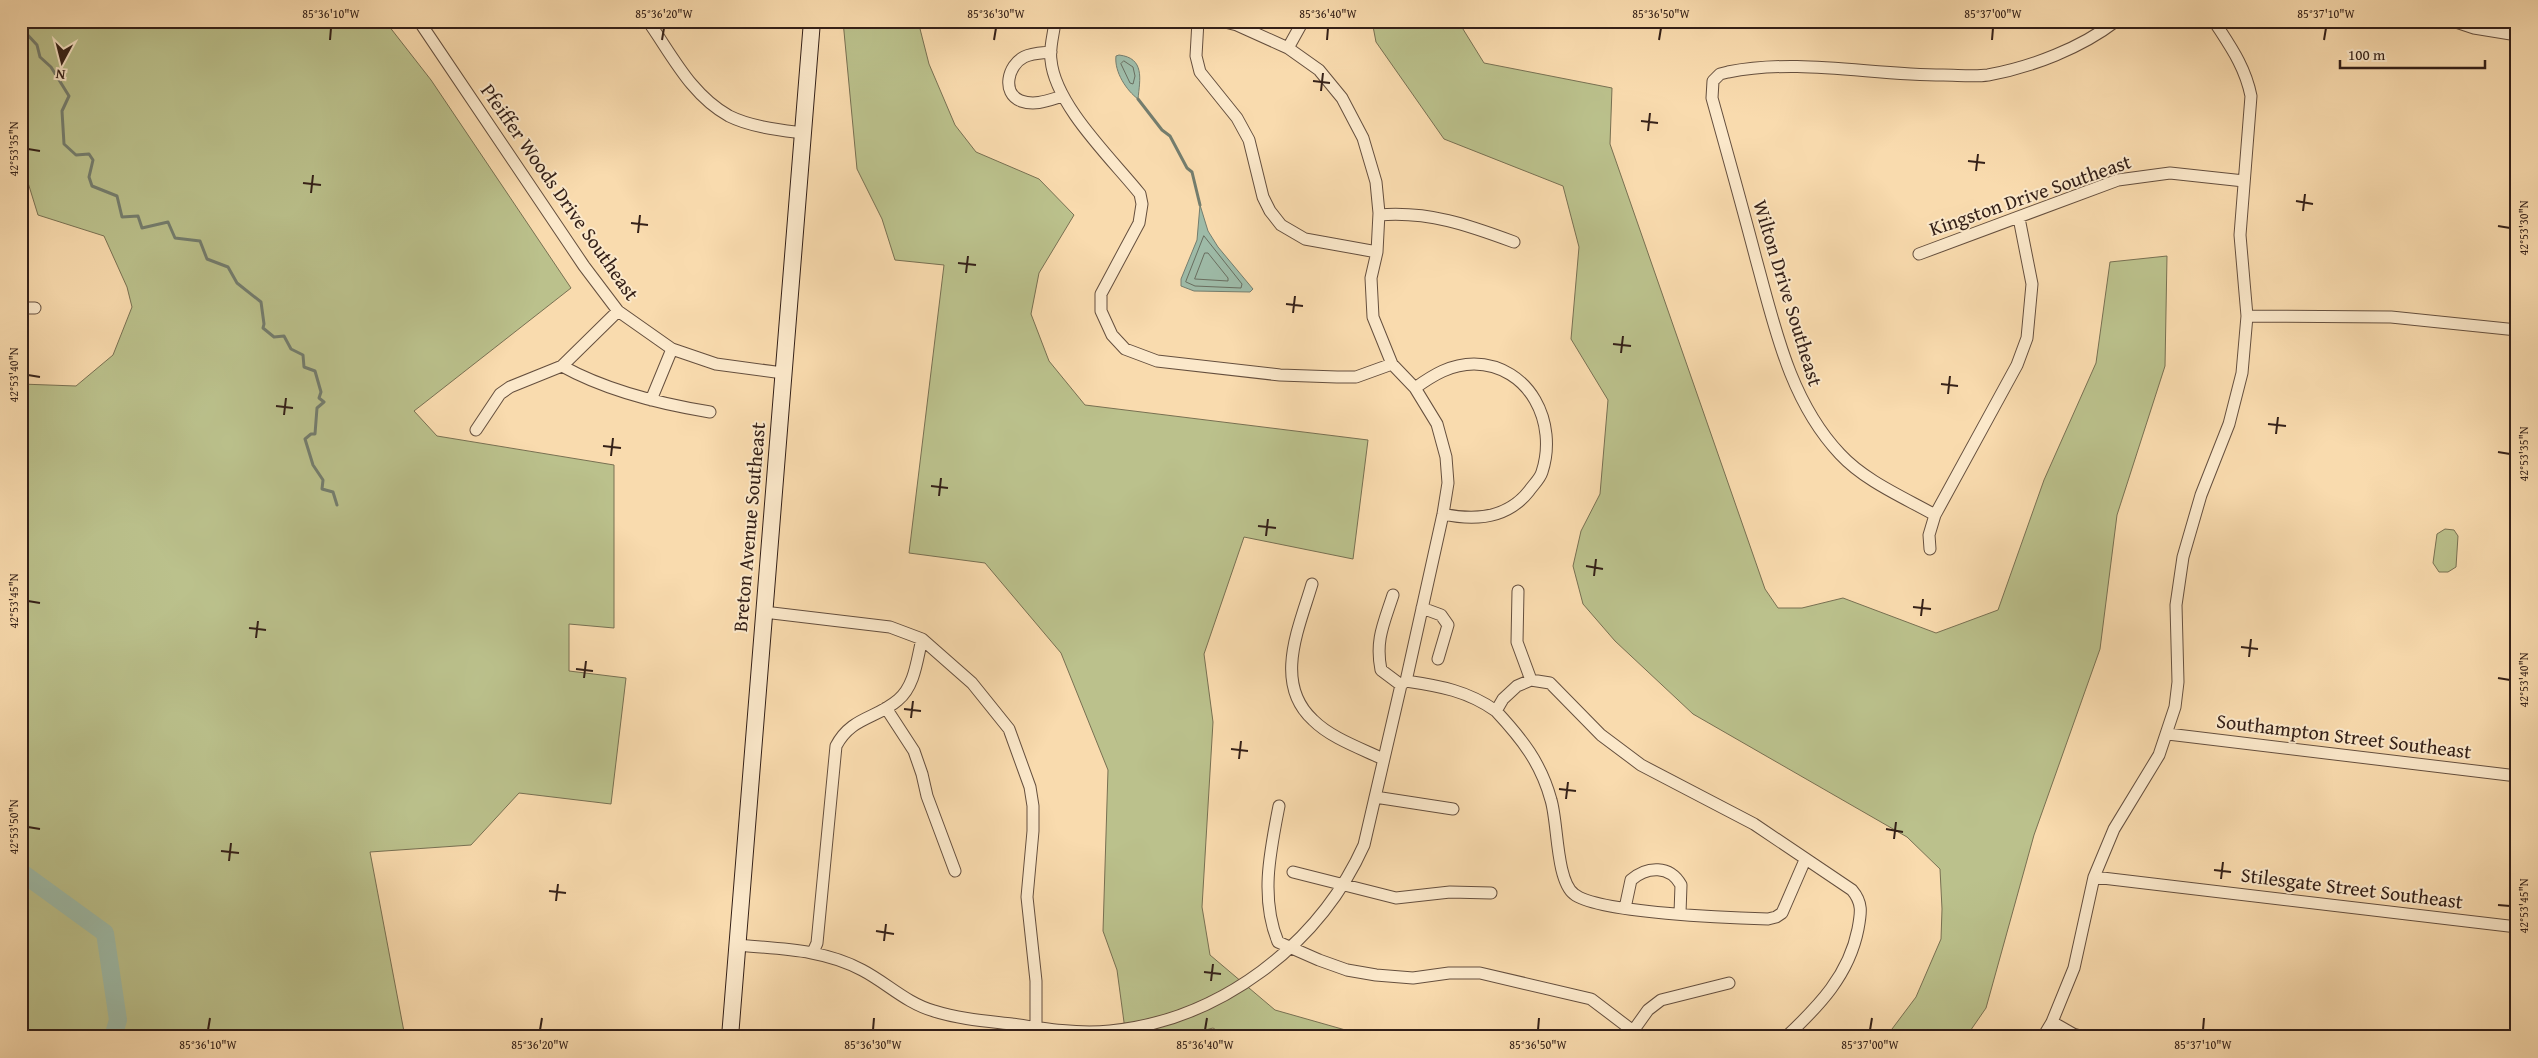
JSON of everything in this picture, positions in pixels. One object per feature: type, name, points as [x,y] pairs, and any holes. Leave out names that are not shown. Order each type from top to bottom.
[{"type":"main road","name":"Breton Avenue Southeast","points":[[730,1037],[812,21]]},
{"type":"street","name":"Pfeiffer Woods Drive Southeast","points":[[419,21],[584,266],[618,310],[672,348],[716,364],[783,373]]},
{"type":"street","points":[[648,21],[689,81],[709,103],[731,117],[765,127],[804,133]]},
{"type":"street","points":[[1055,21],[1050,60],[1063,96],[1078,119],[1140,194],[1142,204],[1139,223],[1101,294],[1100,302],[1104,320],[1112,335],[1125,349],[1157,361],[1280,375],[1356,377],[1392,364]]},
{"type":"street","points":[[1198,21],[1196,56],[1200,72],[1238,118],[1250,140],[1263,197],[1270,211],[1282,225],[1306,239],[1377,252]]},
{"type":"street","points":[[737,945],[813,952],[842,961],[864,971],[910,1002],[932,1011],[953,1016],[1077,1032],[1139,1032],[1219,998],[1261,972],[1292,947],[1309,930],[1355,865],[1364,845],[1443,514],[1448,483],[1446,457],[1437,424],[1415,388],[1392,364],[1373,317],[1371,278],[1377,252],[1379,215],[1376,182],[1363,138],[1342,98],[1319,70],[1288,48],[1237,25],[1222,21]]},
{"type":"street","points":[[1288,48],[1303,21]]},
{"type":"street","name":"Wilton Drive Southeast","points":[[1935,516],[1860,473],[1840,455],[1814,423],[1794,386],[1767,298],[1712,98],[1713,81],[1720,74],[1728,72],[1777,65],[1808,65],[1919,75],[1987,75],[2070,50],[2116,21]]},
{"type":"street","points":[[2044,1037],[2074,968],[2094,877],[2114,829],[2159,755],[2168,734],[2175,707],[2178,682],[2176,605],[2182,564],[2189,530],[2236,400],[2242,374],[2247,316],[2240,235],[2251,96],[2247,74],[2238,56],[2214,21]]},
{"type":"street","points":[[2453,21],[2474,28],[2517,35]]},
{"type":"street","points":[[1051,52],[1026,56],[1018,61],[1008,82],[1010,92],[1019,100],[1036,103],[1063,96]]},
{"type":"street","name":"Kingston Drive Southeast","points":[[1918,254],[2118,180],[2170,173],[2244,181]]},
{"type":"street","points":[[1379,215],[1408,213],[1438,218],[1514,242]]},
{"type":"street","points":[[1930,549],[1930,535],[1935,516],[2017,365],[2027,338],[2032,284],[2019,218]]},
{"type":"street","points":[[21,308],[36,308]]},
{"type":"street","points":[[476,430],[500,394],[510,387],[562,366],[618,310]]},
{"type":"street","points":[[2247,316],[2391,317],[2517,330]]},
{"type":"street","points":[[651,400],[672,348]]},
{"type":"street","points":[[1415,388],[1435,374],[1453,367],[1475,364],[1504,371],[1531,391],[1545,417],[1548,442],[1542,474],[1524,497],[1509,510],[1482,518],[1465,519],[1443,514]]},
{"type":"street","points":[[562,366],[578,375],[651,400],[710,412]]},
{"type":"street","points":[[1312,584],[1293,648],[1290,674],[1294,692],[1301,706],[1312,720],[1346,742],[1383,759]]},
{"type":"street","points":[[1518,591],[1517,642],[1531,680]]},
{"type":"street","points":[[1393,595],[1378,640],[1381,670],[1404,683],[1447,687],[1482,702],[1496,711],[1529,749],[1551,799],[1557,824],[1562,874],[1572,894],[1581,899],[1625,908],[1731,918],[1776,917],[1782,913],[1805,860]]},
{"type":"street","points":[[1422,608],[1441,615],[1448,625],[1438,659]]},
{"type":"street","points":[[764,612],[890,627],[922,638],[972,683],[1009,729],[1030,787],[1033,831],[1028,897],[1036,981],[1036,1027]]},
{"type":"street","points":[[813,952],[817,943],[836,746],[842,735],[850,727],[898,700],[906,689],[915,669],[922,638]]},
{"type":"street","points":[[1496,711],[1503,699],[1517,686],[1531,680],[1550,683],[1601,735],[1641,765],[1754,824],[1852,890],[1860,902],[1861,913],[1855,947],[1846,969],[1828,994],[1786,1037]]},
{"type":"street","points":[[886,708],[914,751],[927,796],[955,871]]},
{"type":"street","name":"Southampton Street Southeast","points":[[2168,734],[2517,776]]},
{"type":"street","points":[[1375,797],[1453,808]]},
{"type":"street","points":[[1279,806],[1268,876],[1268,910],[1278,942],[1319,960],[1347,970],[1376,975],[1413,978],[1466,972],[1562,992],[1591,999],[1637,1034],[1648,1010],[1661,1000],[1729,983]]},
{"type":"street","points":[[1625,908],[1631,880],[1645,870],[1658,870],[1670,872],[1681,885],[1680,913]]},
{"type":"street","points":[[1293,872],[1343,883],[1396,898],[1450,892],[1492,893]]},
{"type":"street","name":"Stilesgate Street Southeast","points":[[2094,877],[2517,927]]},
{"type":"street","points":[[2052,1022],[2072,1034],[2084,1037]]},
{"type":"green space","points":[[21,21],[385,21],[431,80],[571,288],[414,411],[437,436],[614,465],[614,628],[569,624],[569,671],[626,678],[611,804],[519,793],[471,845],[370,852],[405,1037],[21,1037],[21,384],[76,386],[113,355],[132,307],[127,287],[104,236],[38,215],[21,160]]},
{"type":"green space","points":[[843,21],[918,21],[929,64],[955,125],[976,152],[1039,179],[1074,215],[1039,273],[1031,314],[1049,361],[1085,405],[1368,440],[1353,559],[1244,537],[1204,654],[1213,722],[1202,907],[1210,955],[1275,1010],[1356,1033],[1418,1037],[1228,1037],[1213,1028],[1178,1037],[1126,1037],[1117,970],[1103,931],[1108,770],[1061,653],[985,563],[909,553],[944,265],[895,260],[882,219],[857,169]]},
{"type":"green space","points":[[1372,21],[1458,21],[1484,63],[1612,88],[1610,144],[1765,589],[1778,608],[1802,608],[1843,598],[1936,633],[1998,610],[2044,480],[2096,363],[2110,262],[2167,256],[2165,366],[2117,515],[2100,649],[2034,835],[1986,1008],[1966,1037],[1886,1037],[1916,997],[1941,939],[1940,869],[1907,837],[1693,714],[1615,641],[1583,604],[1573,566],[1581,531],[1600,494],[1608,400],[1571,339],[1579,247],[1563,186],[1444,139],[1376,42]]},
{"type":"green space","points":[[2445,529],[2454,530],[2458,536],[2456,567],[2448,572],[2439,572],[2433,563],[2437,534]]},
{"type":"water","points":[[1119,55],[1133,60],[1137,65],[1140,77],[1138,99],[1119,75],[1116,56]]},
{"type":"water","points":[[1200,205],[1208,231],[1218,247],[1253,289],[1250,292],[1194,291],[1181,286],[1181,279],[1197,240]]},
{"type":"waterway","points":[[21,21],[25,32],[37,45],[40,57],[51,67],[69,96],[62,111],[64,144],[76,155],[89,154],[93,160],[89,177],[92,186],[117,196],[122,217],[138,216],[142,228],[168,222],[175,238],[200,241],[207,259],[228,267],[237,283],[261,302],[263,328],[274,337],[284,336],[291,349],[303,355],[304,367],[315,371],[321,392],[319,398],[324,402],[317,408],[315,434],[311,434],[305,439],[313,465],[323,480],[322,489],[333,492],[337,505]]},
{"type":"waterway","points":[[1138,99],[1162,130],[1170,136],[1187,168],[1192,172],[1200,205]]},
{"type":"waterway","points":[[21,872],[105,933],[118,1020],[113,1037]]}]
